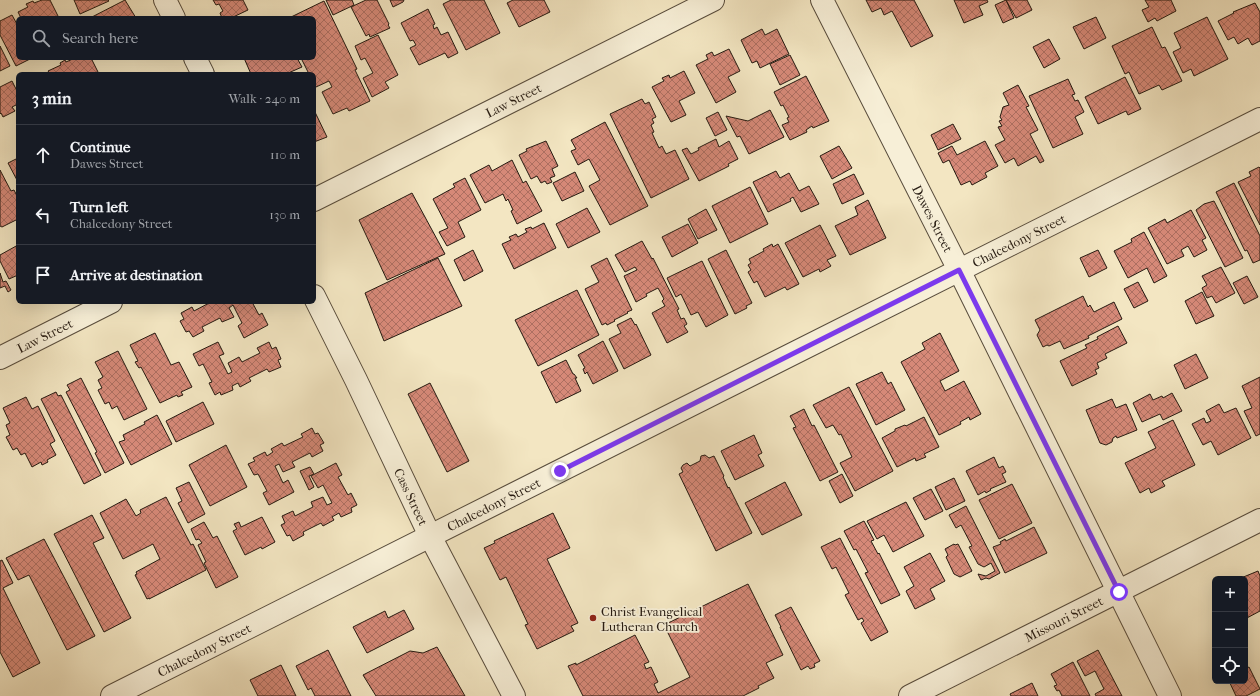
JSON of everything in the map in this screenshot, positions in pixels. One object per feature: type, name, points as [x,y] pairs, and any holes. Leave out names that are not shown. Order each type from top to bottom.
[{"type":"street","points":[[165,0],[173,16]]},
{"type":"street","name":"Law Street","points":[[316,199],[713,0]]},
{"type":"street","name":"Dawes Street","points":[[822,0],[959,270],[1170,696]]},
{"type":"street","points":[[196,60],[202,72]]},
{"type":"street","name":"Chalcedony Street","points":[[112,696],[1260,119]]},
{"type":"street","name":"Cass Street","points":[[316,300],[356,380],[430,536],[514,696]]},
{"type":"street","name":"Law Street","points":[[0,358],[107,304]]},
{"type":"street","name":"Missouri Street","points":[[910,696],[1260,520]]},
{"type":"building","points":[[42,0],[50,0],[58,16],[20,16],[18,12],[28,7],[26,4],[33,1],[34,3]]},
{"type":"building","points":[[74,0],[108,0],[109,1],[80,14]]},
{"type":"building","points":[[125,0],[135,16],[94,16]]},
{"type":"building","points":[[213,0],[243,0],[248,10],[235,16],[221,16],[220,13],[223,11],[219,4],[216,5]]},
{"type":"building","points":[[326,0],[352,0],[354,5],[333,15]]},
{"type":"building","points":[[366,0],[377,0],[390,28],[370,37],[369,34],[366,36],[351,7]]},
{"type":"building","points":[[390,0],[404,0],[393,7]]},
{"type":"building","points":[[451,0],[484,0],[500,33],[466,50],[443,4]]},
{"type":"building","points":[[513,0],[544,0],[550,12],[519,27],[507,3]]},
{"type":"building","points":[[866,0],[914,0],[933,36],[911,47],[892,11],[884,15],[881,8],[872,12]]},
{"type":"building","points":[[954,0],[987,0],[988,2],[979,6],[983,15],[964,23]]},
{"type":"building","points":[[1006,0],[1014,18],[1003,23],[995,5]]},
{"type":"building","points":[[1006,0],[1027,0],[1032,10],[1016,18]]},
{"type":"building","points":[[1145,0],[1171,0],[1176,11],[1157,21],[1155,18],[1148,22],[1142,10],[1149,7]]},
{"type":"building","points":[[324,1],[357,69],[355,70],[370,101],[349,111],[347,108],[333,114],[322,92],[332,87],[329,81],[316,87],[316,72],[308,72],[302,60],[316,60],[316,16],[293,16]]},
{"type":"building","points":[[1255,3],[1260,12],[1260,41],[1252,45],[1248,38],[1238,44],[1234,37],[1228,40],[1218,21],[1234,13],[1233,12]]},
{"type":"building","points":[[428,9],[435,24],[433,25],[434,29],[437,27],[441,35],[448,32],[458,53],[448,58],[445,53],[419,65],[410,48],[416,45],[413,40],[410,41],[401,23]]},
{"type":"building","points":[[12,15],[16,22],[16,60],[28,60],[16,66],[0,35],[0,21]]},
{"type":"building","points":[[1096,17],[1106,38],[1084,49],[1073,27]]},
{"type":"building","points":[[1207,17],[1228,59],[1194,76],[1191,69],[1183,73],[1173,52],[1181,48],[1174,33]]},
{"type":"building","points":[[1152,27],[1162,48],[1165,47],[1182,81],[1162,90],[1159,85],[1139,94],[1129,72],[1125,74],[1112,46]]},
{"type":"building","points":[[762,29],[765,35],[777,29],[789,54],[760,68],[757,61],[752,63],[741,40]]},
{"type":"building","points":[[378,35],[398,75],[385,82],[389,88],[372,97],[363,78],[373,73],[365,58],[361,60],[355,46]]},
{"type":"building","points":[[1049,39],[1060,59],[1044,68],[1033,47]]},
{"type":"building","points":[[0,46],[10,66],[0,71]]},
{"type":"building","points":[[729,49],[740,71],[728,77],[736,92],[716,103],[696,65],[708,59],[706,55],[712,52],[714,56]]},
{"type":"building","points":[[790,55],[800,75],[780,85],[770,64]]},
{"type":"building","points":[[65,60],[66,62],[70,60],[92,60],[98,72],[48,71],[61,65],[60,63]]},
{"type":"building","points":[[245,60],[298,60],[302,67],[291,72],[250,72]]},
{"type":"building","points":[[684,71],[695,93],[679,101],[686,115],[671,122],[652,87],[664,81],[662,78],[669,75],[670,78]]},
{"type":"building","points":[[806,76],[829,121],[813,128],[812,126],[806,130],[807,132],[790,140],[782,125],[789,122],[787,118],[789,117],[783,105],[781,106],[774,92]]},
{"type":"building","points":[[1125,77],[1141,109],[1128,115],[1126,111],[1098,124],[1085,97]]},
{"type":"building","points":[[1068,79],[1075,94],[1072,95],[1075,101],[1078,100],[1084,112],[1075,117],[1083,134],[1053,148],[1029,96]]},
{"type":"building","points":[[12,81],[16,89],[16,105],[12,107],[15,111],[3,117],[1,113],[0,114],[0,87]]},
{"type":"building","points":[[1018,85],[1029,106],[1026,107],[1038,130],[1030,134],[1044,161],[1040,163],[1036,156],[1018,166],[1014,158],[1005,163],[995,145],[1005,140],[998,127],[1002,126],[999,121],[1002,120],[1000,117],[1003,107],[1009,105],[1003,93]]},
{"type":"building","points":[[642,99],[645,104],[649,102],[656,117],[652,119],[654,123],[651,125],[654,132],[652,133],[659,148],[662,146],[666,154],[675,150],[689,179],[651,198],[610,114]]},
{"type":"building","points":[[770,110],[784,137],[749,154],[740,136],[737,137],[726,116],[748,121]]},
{"type":"building","points":[[718,112],[727,130],[715,136],[706,118]]},
{"type":"building","points":[[316,114],[327,137],[316,141]]},
{"type":"building","points":[[605,122],[648,206],[610,225],[589,186],[600,180],[589,159],[578,165],[571,151],[576,149],[571,140]]},
{"type":"building","points":[[953,124],[961,139],[938,150],[931,135]]},
{"type":"building","points":[[716,139],[719,147],[729,141],[738,159],[728,164],[729,166],[699,181],[682,150],[687,148],[691,154],[699,150],[698,148]]},
{"type":"building","points":[[546,141],[558,166],[552,169],[555,176],[550,178],[552,182],[547,184],[545,181],[541,183],[537,176],[531,179],[519,155],[527,151],[526,149]]},
{"type":"building","points":[[985,141],[998,166],[985,173],[987,177],[972,185],[970,181],[961,185],[949,160],[943,163],[938,153],[952,146],[957,155]]},
{"type":"building","points":[[839,146],[852,168],[832,179],[820,156]]},
{"type":"building","points":[[16,159],[16,178],[8,163]]},
{"type":"building","points":[[512,160],[523,183],[526,181],[542,211],[517,224],[511,211],[513,210],[508,199],[506,201],[503,194],[485,203],[470,175],[489,165],[492,171]]},
{"type":"building","points":[[1259,167],[1260,225],[1238,182],[1251,176],[1249,172]]},
{"type":"building","points":[[0,170],[11,191],[14,190],[16,194],[16,220],[2,227],[0,226]]},
{"type":"building","points":[[776,171],[780,178],[789,173],[799,191],[809,186],[819,204],[801,212],[793,197],[790,199],[791,201],[768,212],[753,182]]},
{"type":"building","points":[[575,172],[584,191],[562,201],[553,183]]},
{"type":"building","points":[[854,174],[864,194],[842,204],[833,184]]},
{"type":"building","points":[[465,178],[481,210],[458,222],[465,237],[447,246],[439,232],[448,228],[433,199],[455,187],[453,184]]},
{"type":"building","points":[[1234,183],[1260,236],[1260,260],[1253,263],[1247,250],[1245,251],[1216,192]]},
{"type":"building","points":[[750,187],[768,224],[730,243],[712,206]]},
{"type":"building","points":[[412,193],[445,254],[387,280],[359,220]]},
{"type":"building","points":[[868,200],[886,238],[850,255],[835,226],[858,215],[855,207]]},
{"type":"building","points":[[1214,201],[1243,258],[1225,267],[1196,210],[1204,204]]},
{"type":"building","points":[[587,208],[600,232],[568,248],[556,224]]},
{"type":"building","points":[[706,209],[717,230],[698,239],[688,219]]},
{"type":"building","points":[[1191,210],[1206,238],[1202,240],[1207,250],[1194,257],[1188,246],[1181,250],[1184,256],[1167,264],[1148,228],[1165,219],[1167,223]]},
{"type":"building","points":[[544,223],[556,248],[514,269],[502,244],[511,240],[509,237],[516,234],[518,237],[527,232],[525,229],[531,227],[532,229]]},
{"type":"building","points":[[688,224],[698,243],[672,257],[662,237]]},
{"type":"building","points":[[820,225],[836,256],[827,260],[831,266],[820,272],[819,269],[803,277],[785,243]]},
{"type":"building","points":[[1144,232],[1167,276],[1154,283],[1147,268],[1128,278],[1114,251],[1132,242],[1131,239]]},
{"type":"building","points":[[642,241],[652,259],[653,258],[679,309],[677,310],[681,319],[684,318],[687,324],[684,326],[688,332],[667,343],[652,313],[665,306],[662,301],[664,299],[658,288],[646,294],[647,296],[636,302],[624,276],[637,270],[635,267],[625,272],[615,255]]},
{"type":"building","points":[[772,244],[773,247],[778,244],[799,284],[787,290],[785,287],[765,297],[757,281],[754,283],[748,272],[751,270],[748,265],[751,263],[749,259],[764,251],[763,249]]},
{"type":"building","points":[[16,246],[16,276],[9,279],[0,261],[0,255]]},
{"type":"building","points":[[473,250],[483,271],[464,281],[454,260]]},
{"type":"building","points":[[726,250],[752,303],[746,306],[747,308],[735,314],[708,259]]},
{"type":"building","points":[[1098,250],[1107,268],[1089,277],[1080,258]]},
{"type":"building","points":[[438,258],[462,306],[384,341],[365,293]]},
{"type":"building","points":[[607,258],[632,310],[607,325],[606,323],[602,325],[585,289],[599,282],[591,266]]},
{"type":"building","points":[[702,261],[728,315],[706,327],[698,312],[691,315],[681,294],[676,297],[667,278]]},
{"type":"building","points":[[1221,267],[1235,293],[1216,303],[1212,296],[1207,298],[1202,288],[1207,285],[1202,276]]},
{"type":"building","points":[[0,273],[3,282],[6,281],[11,290],[8,292],[5,286],[0,288]]},
{"type":"building","points":[[1247,276],[1258,297],[1244,304],[1233,283]]},
{"type":"building","points":[[1138,282],[1148,301],[1134,308],[1124,289]]},
{"type":"building","points":[[577,290],[599,335],[538,366],[515,320]]},
{"type":"building","points":[[1202,292],[1214,316],[1196,324],[1185,301]]},
{"type":"building","points":[[1083,296],[1088,307],[1090,305],[1094,312],[1114,302],[1122,319],[1088,336],[1089,338],[1064,349],[1060,341],[1043,347],[1037,335],[1040,330],[1035,320]]},
{"type":"building","points":[[207,304],[253,304],[259,315],[262,313],[268,325],[244,338],[238,326],[242,323],[233,305],[229,308],[234,317],[222,322],[220,318],[202,327],[204,331],[193,337],[189,331],[186,332],[180,321],[184,319],[181,313],[192,307],[194,311]]},
{"type":"building","points":[[631,318],[635,325],[636,324],[651,355],[624,369],[609,339],[621,333],[617,325]]},
{"type":"building","points":[[1118,326],[1127,343],[1105,354],[1107,358],[1097,363],[1099,368],[1095,370],[1097,374],[1072,386],[1060,361],[1087,348],[1085,345],[1098,339],[1097,337]]},
{"type":"building","points":[[155,333],[171,365],[179,362],[192,387],[181,392],[183,395],[178,397],[177,395],[160,403],[141,367],[139,368],[135,362],[138,361],[130,345]]},
{"type":"building","points":[[940,333],[959,371],[940,381],[945,391],[964,381],[981,414],[970,420],[969,417],[960,422],[961,424],[939,435],[901,362],[925,349],[922,343]]},
{"type":"building","points":[[603,341],[618,371],[593,384],[587,372],[585,374],[583,369],[585,368],[578,355]]},
{"type":"building","points":[[218,342],[224,354],[219,356],[228,374],[232,372],[228,363],[239,357],[242,362],[260,353],[257,348],[269,342],[272,349],[276,347],[281,359],[278,360],[281,367],[269,372],[267,369],[249,378],[251,381],[240,387],[238,383],[232,386],[233,390],[221,395],[220,392],[215,395],[209,383],[212,382],[203,364],[199,366],[193,354]]},
{"type":"building","points":[[118,351],[147,409],[124,420],[117,406],[112,409],[109,402],[105,404],[98,390],[102,388],[98,380],[103,377],[95,362]]},
{"type":"building","points":[[1196,354],[1208,378],[1185,389],[1174,365]]},
{"type":"building","points":[[566,360],[573,374],[577,378],[575,378],[581,391],[556,403],[541,372]]},
{"type":"building","points":[[882,372],[888,384],[891,382],[905,410],[876,425],[856,384]]},
{"type":"building","points":[[1260,377],[1260,434],[1256,436],[1244,411],[1252,408],[1242,386]]},
{"type":"building","points":[[81,378],[124,463],[105,473],[95,453],[97,452],[66,392],[70,390],[67,385]]},
{"type":"building","points":[[430,383],[469,461],[447,472],[408,394]]},
{"type":"building","points":[[849,387],[893,471],[855,491],[840,463],[852,457],[841,434],[839,435],[833,425],[826,428],[813,405]]},
{"type":"building","points":[[56,392],[58,396],[61,395],[101,475],[84,484],[41,399]]},
{"type":"building","points":[[1172,393],[1182,411],[1163,420],[1160,414],[1142,422],[1133,403],[1150,394],[1153,400],[1162,396],[1163,398]]},
{"type":"building","points":[[26,397],[32,409],[38,406],[55,441],[50,444],[56,455],[42,465],[41,462],[32,467],[25,453],[21,455],[17,448],[13,450],[6,437],[10,435],[6,425],[10,423],[3,408]]},
{"type":"building","points":[[1112,399],[1116,408],[1126,404],[1137,430],[1117,438],[1116,436],[1113,438],[1112,442],[1106,445],[1100,443],[1086,410]]},
{"type":"building","points":[[203,402],[214,424],[176,442],[166,421]]},
{"type":"building","points":[[1219,404],[1224,413],[1236,408],[1251,438],[1218,455],[1211,441],[1203,445],[1192,424],[1204,418],[1206,423],[1211,421],[1206,411]]},
{"type":"building","points":[[804,409],[812,426],[814,425],[838,472],[820,481],[793,428],[796,427],[790,416]]},
{"type":"building","points":[[157,415],[172,444],[131,465],[119,442],[125,440],[123,435],[145,424],[144,422]]},
{"type":"building","points":[[924,417],[939,447],[924,454],[926,457],[916,461],[915,458],[897,467],[882,438],[895,431],[895,429],[905,425],[906,426]]},
{"type":"building","points":[[1173,420],[1195,465],[1162,481],[1165,486],[1151,493],[1149,488],[1140,493],[1125,463],[1156,448],[1148,432]]},
{"type":"building","points":[[312,428],[315,434],[318,433],[324,443],[320,445],[323,451],[312,457],[310,453],[292,462],[295,467],[283,472],[279,464],[275,466],[283,483],[288,480],[294,492],[269,505],[263,493],[267,491],[258,474],[254,475],[248,464],[255,461],[253,458],[265,452],[267,456],[273,452],[271,449],[282,443],[284,446],[303,437],[301,434]]},
{"type":"building","points":[[754,435],[762,453],[758,455],[764,466],[735,480],[721,451]]},
{"type":"building","points":[[226,445],[247,487],[210,506],[189,465]]},
{"type":"building","points":[[705,455],[709,458],[714,456],[728,488],[729,487],[752,533],[716,551],[679,474],[683,472],[681,468],[683,465],[687,463],[690,466],[700,461],[701,456]]},
{"type":"building","points":[[994,457],[999,468],[1003,466],[1006,472],[1002,474],[1006,482],[990,489],[991,490],[986,493],[985,491],[978,495],[966,471]]},
{"type":"building","points":[[336,463],[342,475],[338,477],[348,495],[351,493],[357,505],[351,508],[352,512],[341,517],[339,513],[332,517],[334,520],[323,526],[321,523],[303,532],[304,535],[293,541],[290,535],[287,536],[281,525],[285,523],[282,516],[293,511],[295,516],[313,507],[311,502],[323,497],[327,505],[332,503],[323,485],[318,488],[311,476]]},
{"type":"building","points":[[310,467],[314,474],[309,476],[314,487],[309,490],[300,471]]},
{"type":"building","points":[[842,474],[853,496],[840,503],[829,481]]},
{"type":"building","points":[[954,478],[965,501],[946,510],[935,487]]},
{"type":"building","points":[[189,482],[205,514],[188,523],[178,503],[182,501],[176,488]]},
{"type":"building","points":[[785,482],[802,515],[762,535],[745,503]]},
{"type":"building","points":[[1012,484],[1032,523],[999,539],[979,500]]},
{"type":"building","points":[[931,489],[943,511],[925,520],[913,498]]},
{"type":"building","points":[[166,497],[206,570],[147,599],[135,575],[137,574],[136,572],[160,559],[153,544],[123,559],[100,513],[126,499],[136,516],[141,513],[140,510]]},
{"type":"building","points":[[906,502],[924,536],[893,552],[884,535],[877,539],[867,521]]},
{"type":"building","points":[[966,506],[1000,573],[989,579],[986,578],[981,580],[978,574],[986,576],[995,571],[991,563],[984,567],[978,564],[969,547],[972,546],[961,525],[956,528],[949,515]]},
{"type":"building","points":[[553,513],[570,548],[547,559],[578,623],[571,626],[574,631],[537,649],[525,625],[528,624],[506,577],[500,580],[484,548],[495,543],[494,541]]},
{"type":"building","points":[[92,515],[104,538],[93,543],[131,618],[104,632],[54,534]]},
{"type":"building","points":[[262,517],[275,542],[262,549],[261,547],[245,555],[233,531],[237,529],[234,524],[239,522],[241,527]]},
{"type":"building","points":[[864,521],[874,540],[871,541],[878,554],[879,553],[900,595],[881,604],[865,573],[868,572],[856,549],[854,550],[844,531]]},
{"type":"building","points":[[204,522],[213,538],[217,536],[238,577],[216,588],[204,563],[206,562],[198,545],[202,543],[199,539],[196,540],[191,529]]},
{"type":"building","points":[[1034,527],[1047,553],[1005,573],[993,547],[1001,544],[1000,542],[1005,539],[1006,541]]},
{"type":"building","points":[[840,538],[888,632],[871,641],[861,623],[864,621],[862,618],[858,620],[845,595],[849,593],[836,567],[832,569],[821,547]]},
{"type":"building","points":[[44,539],[95,636],[67,650],[29,575],[18,580],[6,558]]},
{"type":"building","points":[[954,544],[958,544],[972,571],[960,577],[954,574],[946,557],[948,555],[945,549]]},
{"type":"building","points":[[930,553],[945,581],[930,589],[935,599],[915,609],[906,591],[914,586],[904,567]]},
{"type":"building","points":[[2,560],[13,583],[3,588],[40,663],[13,677],[0,652],[0,561]]},
{"type":"building","points":[[1258,571],[1260,576],[1260,611],[1248,617],[1248,576],[1246,576]]},
{"type":"building","points":[[748,584],[783,655],[766,663],[774,678],[743,696],[583,696],[568,666],[576,663],[576,665],[635,635],[649,662],[644,664],[646,669],[651,667],[658,682],[654,684],[658,693],[690,677],[664,625]]},
{"type":"building","points":[[791,607],[820,661],[814,664],[815,667],[810,669],[808,666],[801,670],[775,615]]},
{"type":"building","points":[[404,610],[414,629],[367,653],[353,627],[385,611],[388,618]]},
{"type":"building","points":[[437,647],[465,696],[376,696],[363,675],[410,651],[423,653]]},
{"type":"building","points":[[328,650],[351,696],[315,696],[311,688],[308,690],[296,666]]},
{"type":"building","points":[[1098,650],[1122,696],[1096,696],[1095,694],[1104,689],[1095,671],[1085,676],[1077,661]]},
{"type":"building","points":[[1073,662],[1090,696],[1062,696],[1059,690],[1057,691],[1054,686],[1057,685],[1051,674]]},
{"type":"building","points":[[281,665],[296,696],[258,696],[250,680]]},
{"type":"building","points":[[1248,668],[1260,689],[1246,696],[1236,696],[1230,684],[1248,684]]},
{"type":"building","points":[[1032,683],[1038,696],[1011,696],[1010,694]]},
{"type":"place","name":"Christ Evangelical Lutheran Church","points":[[593,618]]},
{"type":"route","points":[[560,471],[959,270],[1119,592]]}]
